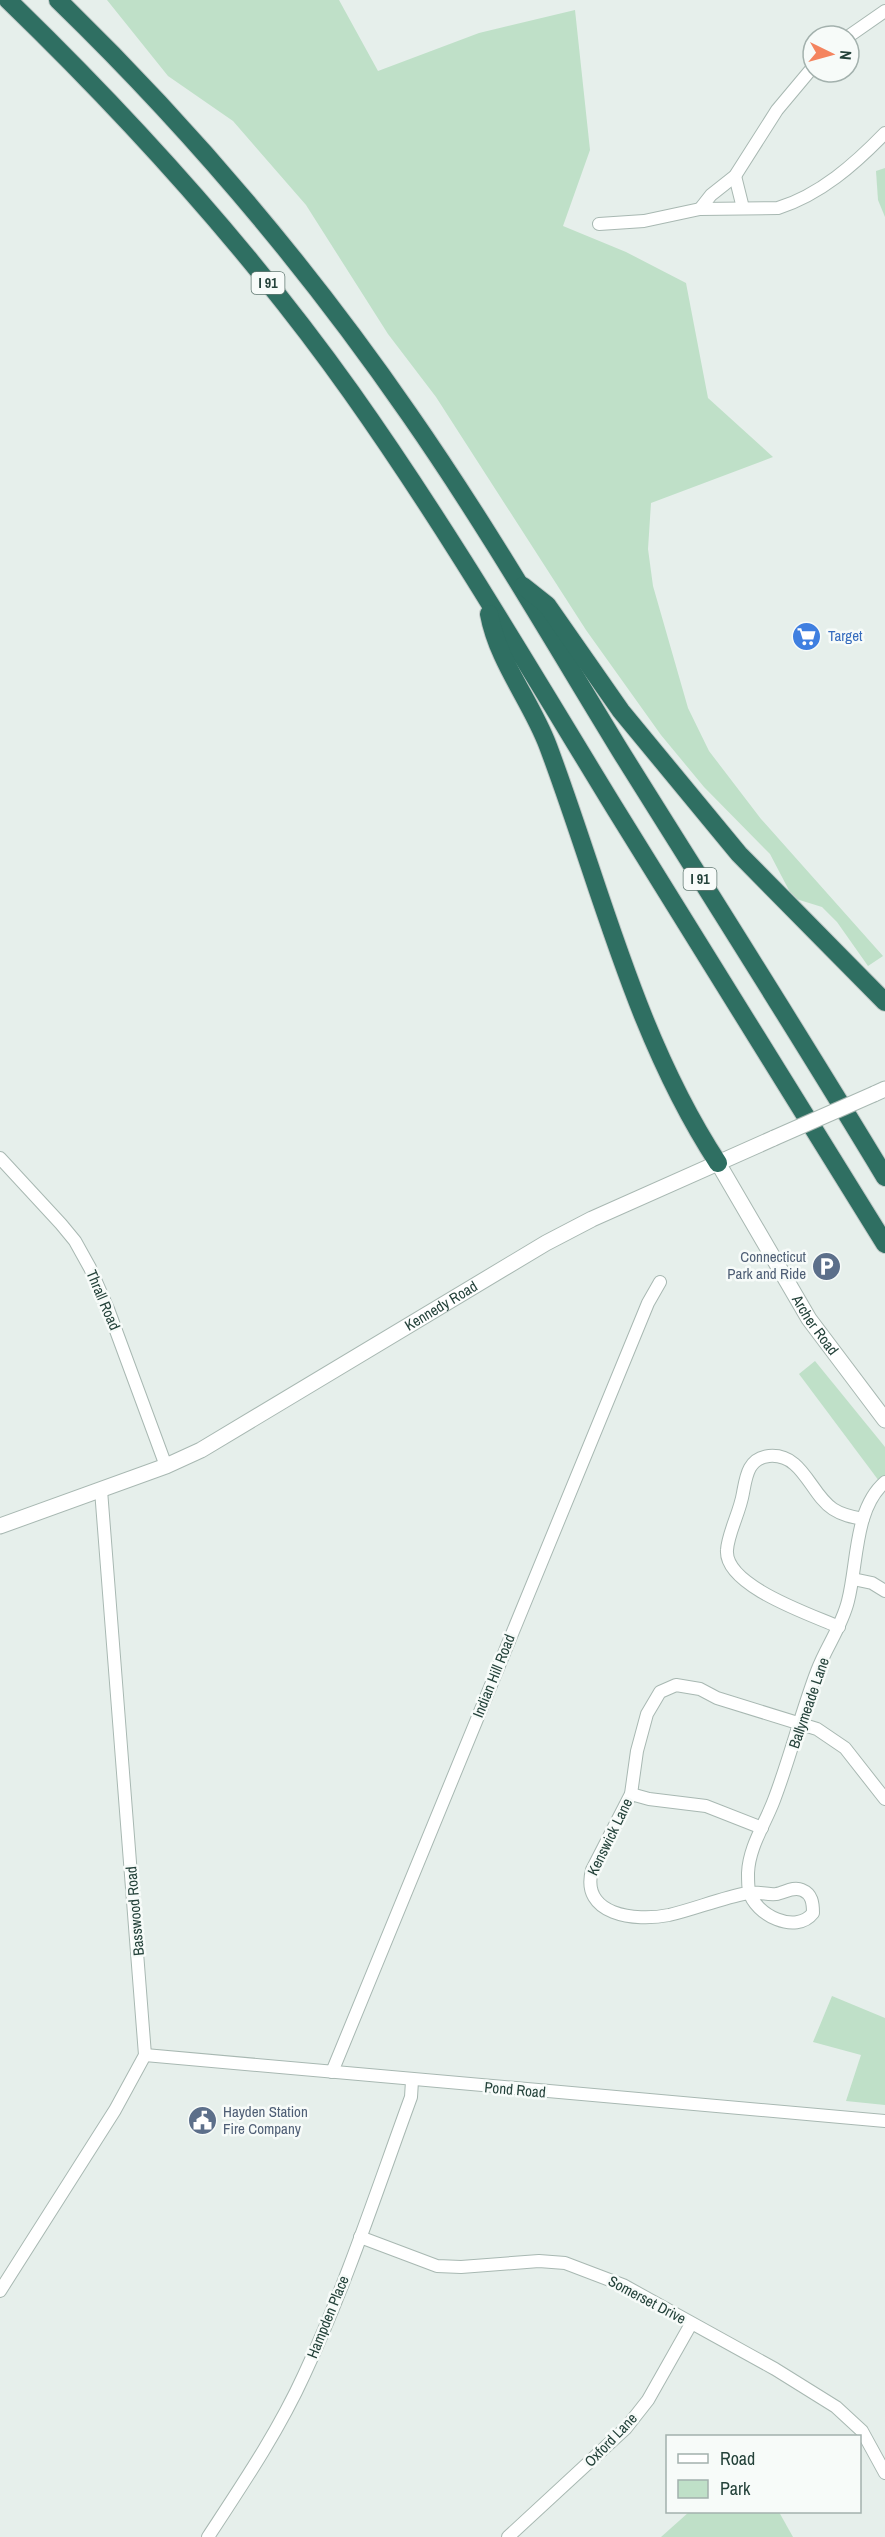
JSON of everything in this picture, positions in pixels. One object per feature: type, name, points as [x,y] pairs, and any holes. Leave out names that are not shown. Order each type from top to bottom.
[{"type":"highway","name":"I 91","points":[[8,0],[153,148],[271,286],[371,421],[487,600],[885,1244]]},
{"type":"highway","name":"I 91","points":[[58,0],[179,124],[293,257],[405,407],[885,1177]]},
{"type":"highway","points":[[516,582],[548,605],[621,711],[744,860],[885,1002]]},
{"type":"highway","points":[[487,600],[499,649],[547,745],[643,1019],[678,1094],[718,1163]]},
{"type":"street","points":[[861,28],[885,11]]},
{"type":"street","points":[[700,209],[711,195],[735,176],[777,110],[801,81]]},
{"type":"street","points":[[599,224],[645,221],[700,209],[778,208],[804,199],[859,159],[885,133]]},
{"type":"street","points":[[735,176],[743,208]]},
{"type":"street","name":"Kennedy Road","points":[[0,1526],[166,1466],[233,1431],[546,1243],[592,1219],[879,1091]]},
{"type":"street","name":"Thrall Road","points":[[0,1158],[68,1233],[90,1268],[108,1309],[166,1466]]},
{"type":"street","name":"Archer Road","points":[[718,1163],[809,1319],[885,1420]]},
{"type":"street","name":"Indian Hill Road","points":[[332,2072],[643,1314],[660,1282]]},
{"type":"street","points":[[839,1627],[765,1594],[748,1583],[735,1572],[728,1560],[727,1550],[741,1508],[749,1468],[756,1461],[769,1456],[790,1461],[799,1467],[832,1509],[846,1516],[863,1519]]},
{"type":"street","name":"Ballymeade Lane","points":[[749,1893],[751,1854],[801,1724],[818,1668],[839,1627],[853,1579],[865,1509],[885,1482]]},
{"type":"street","name":"Basswood Road","points":[[101,1490],[145,2055]]},
{"type":"street","points":[[853,1579],[872,1583],[885,1591]]},
{"type":"street","name":"Kenswick Lane","points":[[749,1893],[666,1916],[626,1914],[607,1910],[596,1902],[591,1893],[589,1882],[592,1870],[632,1794],[637,1751],[647,1714],[660,1692],[676,1685],[700,1689],[717,1698],[817,1729],[845,1748],[885,1799]]},
{"type":"street","points":[[632,1794],[649,1799],[706,1806],[762,1828]]},
{"type":"street","points":[[795,1888],[804,1890],[813,1903],[813,1913],[807,1921],[798,1924],[787,1923],[773,1917],[749,1893],[772,1894],[795,1888]]},
{"type":"street","points":[[0,2291],[115,2110],[145,2055]]},
{"type":"street","name":"Pond Road","points":[[145,2055],[412,2081],[885,2121]]},
{"type":"street","name":"Hampden Place","points":[[208,2537],[261,2455],[304,2376],[360,2237],[411,2097],[412,2081]]},
{"type":"street","name":"Somerset Drive","points":[[360,2237],[437,2266],[461,2267],[539,2261],[565,2264],[623,2285],[775,2369],[836,2407],[862,2431],[885,2474]]},
{"type":"street","name":"Oxford Lane","points":[[508,2537],[626,2428],[648,2400],[692,2324]]},
{"type":"green space","points":[[107,0],[339,0],[378,71],[479,33],[575,10],[590,150],[563,226],[626,252],[686,283],[708,398],[773,457],[651,503],[648,549],[653,586],[688,708],[709,751],[761,819],[883,956],[868,966],[837,922],[822,907],[793,898],[770,854],[704,787],[661,735],[586,630],[436,397],[388,334],[306,205],[233,121],[168,76]]},
{"type":"green space","points":[[885,168],[885,217],[878,200],[876,171]]},
{"type":"green space","points":[[815,1361],[885,1447],[885,1489],[799,1374]]},
{"type":"green space","points":[[832,1996],[885,2018],[885,2105],[846,2101],[861,2055],[813,2042]]},
{"type":"green space","points":[[688,2513],[780,2513],[793,2537],[661,2537]]},
{"type":"place","name":"Target","points":[[807,636]]},
{"type":"place","name":"Connecticut Park and Ride","points":[[827,1266]]},
{"type":"place","name":"Hayden Station Fire Company","points":[[202,2121]]}]
